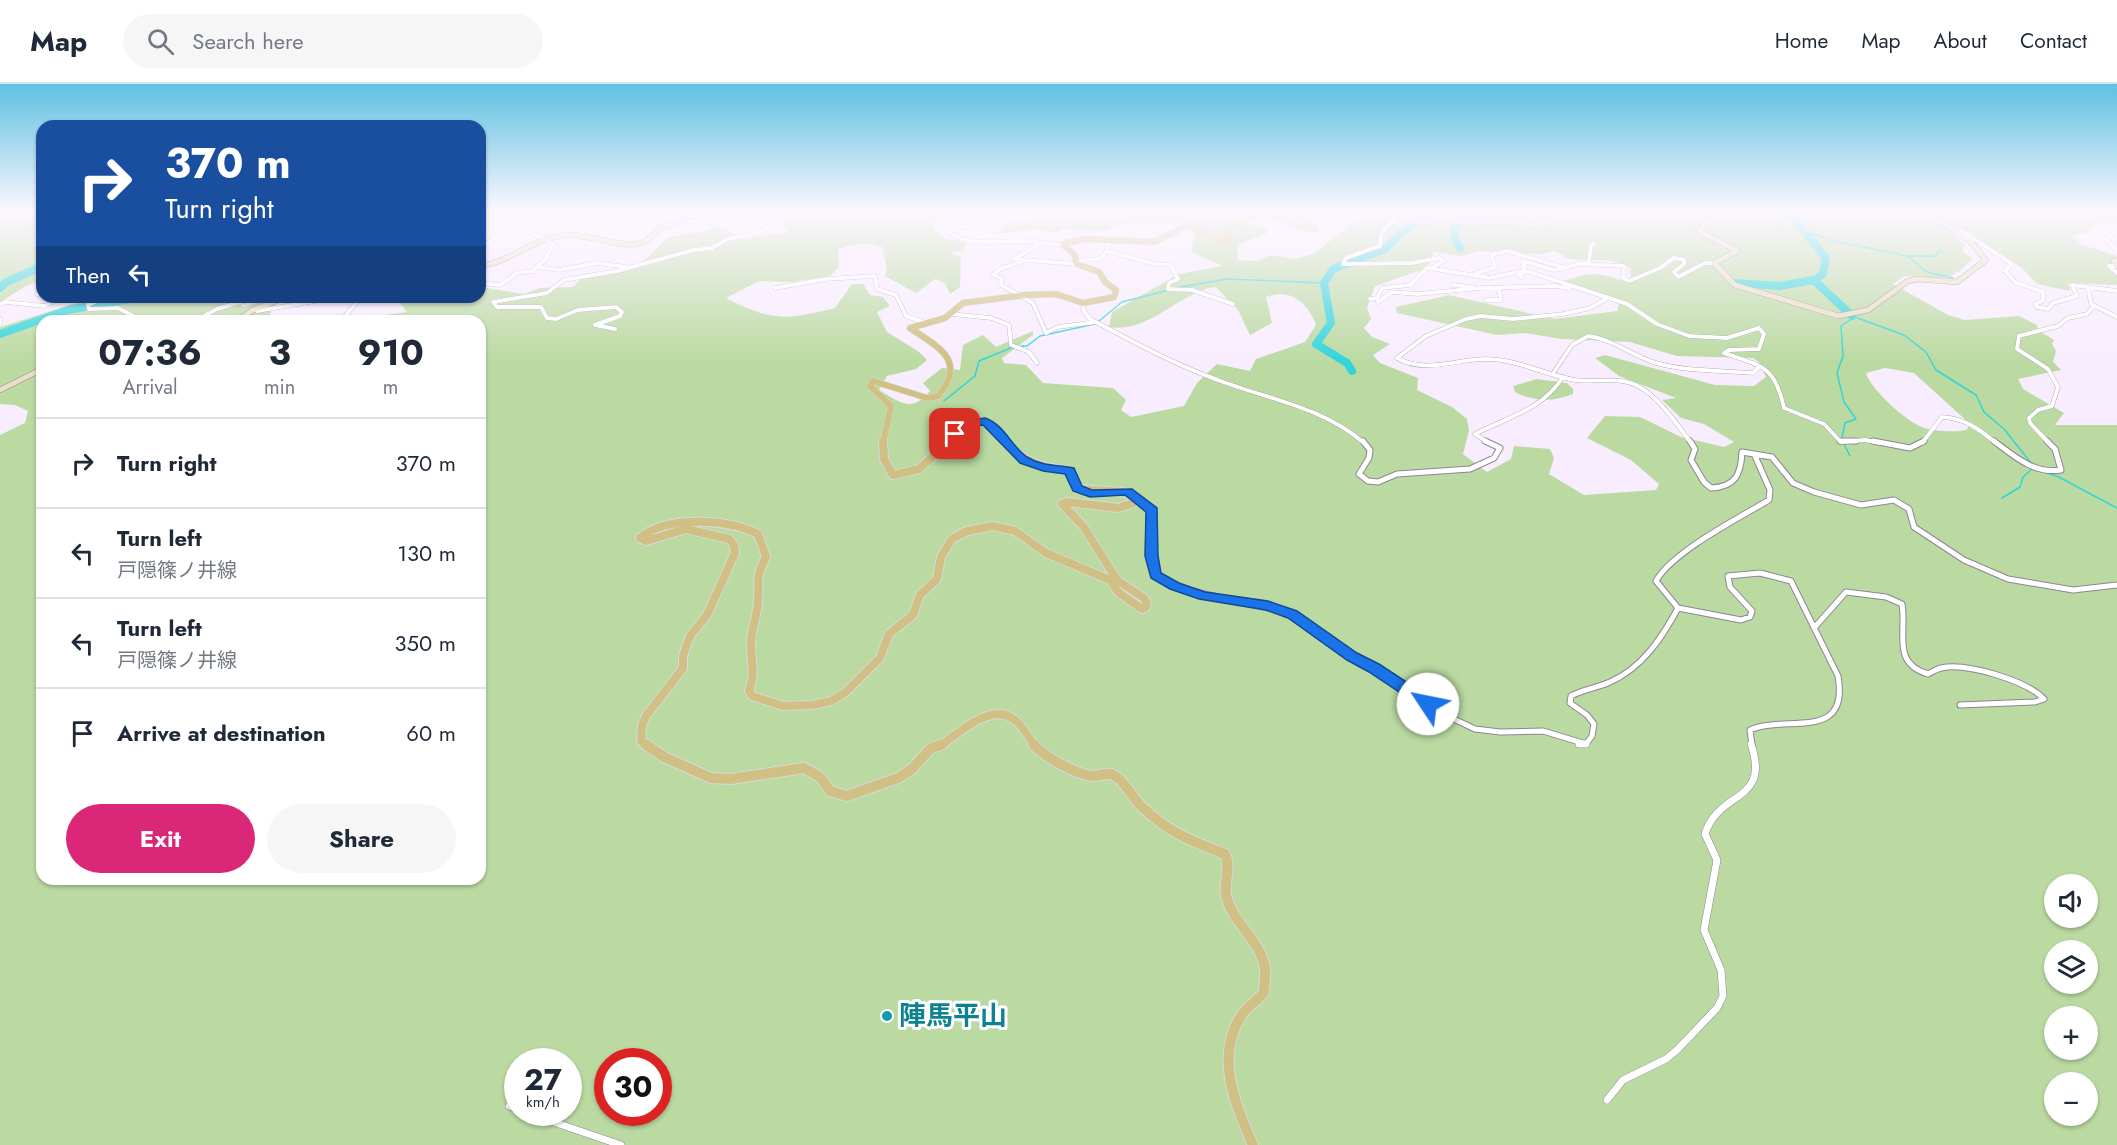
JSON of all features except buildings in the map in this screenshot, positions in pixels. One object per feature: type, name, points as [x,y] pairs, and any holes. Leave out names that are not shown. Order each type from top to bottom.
[{"type":"main road","points":[[486,265],[501,263]]},
{"type":"main road","points":[[1714,263],[1735,285],[1844,316],[1868,310],[1908,280],[1957,282],[1983,263]]},
{"type":"main road","points":[[1077,264],[1100,272],[1105,282],[1116,290],[1116,295],[1110,299],[1083,303],[1056,294],[1025,295],[963,303],[951,314],[910,328],[944,350],[948,356],[950,372],[938,396],[927,398],[873,381],[870,386],[891,406],[882,439],[883,451],[893,475],[908,473],[928,464],[952,438],[959,426],[982,421],[993,425],[1010,448],[1024,460],[1047,469],[1070,471],[1077,489],[1090,494],[1124,490],[1136,497],[1136,500],[1118,508],[1068,502],[1062,504],[1083,526],[1117,580],[1144,598],[1147,603],[1145,608],[1142,609],[1118,592],[1110,580],[1047,553],[1015,531],[993,526],[967,531],[952,539],[944,551],[938,579],[920,595],[913,615],[886,638],[880,658],[846,692],[831,701],[812,705],[783,706],[752,696],[749,691],[755,671],[751,647],[752,626],[758,603],[756,577],[765,557],[758,534],[742,528],[685,522],[653,529],[645,533],[640,538],[641,540],[686,529],[729,538],[734,545],[735,553],[707,615],[690,636],[683,656],[683,668],[646,716],[642,725],[641,741],[664,757],[711,778],[731,778],[804,768],[820,777],[830,791],[847,796],[898,778],[912,769],[930,748],[941,745],[988,714],[999,714],[1016,720],[1038,750],[1068,769],[1092,776],[1109,773],[1116,776],[1139,804],[1177,836],[1215,849],[1224,854],[1228,860],[1225,872],[1226,897],[1235,920],[1252,939],[1265,966],[1264,992],[1243,1013],[1231,1036],[1227,1056],[1230,1088],[1253,1145]]},
{"type":"main road","points":[[245,315],[271,303]]},
{"type":"main road","points":[[0,390],[36,372]]},
{"type":"street","points":[[486,284],[500,285],[517,273],[533,271],[542,263]]},
{"type":"street","points":[[536,267],[558,271],[594,263],[629,266]]},
{"type":"street","points":[[615,329],[595,325],[620,316],[622,312],[616,307],[578,310],[552,319],[547,318],[541,307],[502,307],[494,305],[494,302],[541,294],[564,280],[643,263]]},
{"type":"street","points":[[1020,263],[993,274],[1001,278],[1001,285],[1025,295],[1039,312],[1041,327],[1046,333],[1058,327],[1097,322]]},
{"type":"street","points":[[1058,263],[1077,264]]},
{"type":"street","points":[[1150,263],[1171,265],[1178,279],[1169,283],[1168,289],[1192,290],[1233,304]]},
{"type":"street","points":[[1342,263],[1415,263]]},
{"type":"street","points":[[1434,268],[1441,263]]},
{"type":"street","points":[[1474,274],[1496,267],[1494,263]]},
{"type":"street","points":[[1521,278],[1524,263]]},
{"type":"street","points":[[1529,263],[1568,274]]},
{"type":"street","points":[[1546,263],[1565,268]]},
{"type":"street","points":[[1554,270],[1587,263]]},
{"type":"street","points":[[1580,264],[1624,266],[1623,278],[1629,281],[1668,263]]},
{"type":"street","points":[[1684,263],[1674,272],[1678,277],[1705,263],[1714,263]]},
{"type":"street","points":[[2010,263],[2012,264],[2006,271],[2012,281],[2043,292],[2043,301],[2035,304],[2037,307],[2048,309],[2053,303],[2078,296],[2070,285],[2117,291]]},
{"type":"street","points":[[2117,266],[2109,266],[2117,273]]},
{"type":"street","points":[[1370,299],[1377,298],[1382,288],[1410,285],[1427,268],[1489,278],[1523,271],[1627,304],[1657,324],[1689,336],[1725,339],[1753,328],[1762,329],[1764,334],[1759,349],[1723,352],[1749,361],[1778,382],[1784,408],[1824,424],[1841,442],[1867,440],[1897,448],[1910,448],[1921,444],[1942,417],[1948,416],[1977,428],[2023,462],[2056,472],[2061,467],[2058,454],[2030,423],[2029,418],[2038,410],[2053,404],[2058,391],[2056,380],[2048,369],[2017,349],[2016,341],[2025,333],[2058,326],[2068,318],[2087,314],[2094,306]]},
{"type":"street","points":[[775,288],[826,279],[875,276],[877,289],[896,295],[906,316],[919,322],[930,323]]},
{"type":"street","points":[[1453,285],[1499,289],[1557,286],[1578,289]]},
{"type":"street","points":[[2088,287],[2094,306],[2117,317]]},
{"type":"street","points":[[1378,302],[1392,292],[1418,294],[1481,288]]},
{"type":"street","points":[[1486,300],[1501,300],[1499,289]]},
{"type":"street","points":[[1606,299],[1594,307],[1558,314],[1516,319],[1483,316],[1462,320],[1431,332],[1399,354],[1397,358],[1412,364],[1437,365],[1488,359],[1554,372],[1563,377],[1586,381],[1624,382],[1641,387],[1683,429],[1695,449],[1691,460],[1704,482],[1711,488],[1734,485],[1742,471],[1742,452],[1755,456],[1772,457],[1793,483],[1831,498],[1861,505],[1897,501],[1909,509],[1914,527],[1964,561],[1993,574],[2032,585],[2073,590],[2117,585]]},
{"type":"street","points":[[0,304],[6,302],[44,306],[51,303]]},
{"type":"street","points":[[88,303],[86,304],[91,309],[118,308],[131,315]]},
{"type":"street","points":[[88,305],[92,303]]},
{"type":"street","points":[[202,315],[210,309],[242,303]]},
{"type":"street","points":[[250,315],[261,310],[312,303]]},
{"type":"street","points":[[346,315],[356,303]]},
{"type":"street","points":[[1083,303],[1086,315],[1159,356],[1219,381],[1293,403],[1344,429],[1368,447],[1370,458],[1359,474],[1378,483],[1396,474],[1432,474],[1471,469],[1486,464],[1499,452],[1500,447],[1475,434],[1509,421],[1550,397],[1563,377]]},
{"type":"street","points":[[951,314],[1001,321],[1009,327],[1011,345],[1029,352],[1037,363]]},
{"type":"street","points":[[1554,372],[1572,345],[1588,336],[1605,339],[1645,360],[1690,371],[1753,373],[1758,368]]},
{"type":"street","points":[[1607,1100],[1619,1080],[1629,1073],[1661,1062],[1681,1048],[1718,1007],[1723,996],[1724,976],[1705,937],[1704,930],[1706,907],[1717,866],[1717,860],[1705,834],[1707,823],[1713,814],[1747,792],[1756,775],[1757,761],[1750,730],[1770,724],[1810,724],[1826,718],[1836,709],[1840,698],[1840,678],[1835,663],[1814,628],[1791,581],[1778,576],[1735,573],[1728,576],[1730,587],[1752,611],[1750,617],[1732,620],[1678,608],[1656,578],[1698,543],[1769,500],[1770,489],[1755,456]]},
{"type":"street","points":[[1136,500],[1153,511],[1153,571],[1163,581],[1204,596],[1268,606],[1293,615],[1352,657],[1380,671],[1446,715],[1461,724],[1485,731],[1546,731],[1571,742],[1586,744],[1590,740],[1593,720],[1591,716],[1570,703],[1571,696],[1617,679],[1639,663],[1668,628],[1678,608]]},
{"type":"street","points":[[1814,628],[1846,592],[1894,599],[1902,604],[1904,611],[1901,645],[1915,670],[1928,674],[1943,668],[2005,678],[2034,688],[2044,699],[2035,702],[1960,705]]},
{"type":"street","points":[[565,1126],[621,1145]]},
{"type":"green space","points":[[0,263],[36,263],[36,282],[0,302]]},
{"type":"green space","points":[[641,263],[839,263],[839,267],[830,276],[791,282],[759,281],[726,298],[768,315],[803,315],[835,308],[852,284],[863,284],[870,295],[883,297],[890,306],[877,312],[887,332],[919,352],[927,360],[916,369],[887,376],[879,390],[906,404],[918,402],[924,398],[930,391],[923,383],[942,368],[960,370],[963,345],[983,335],[996,347],[1033,331],[1033,335],[1002,358],[1004,363],[1026,365],[1043,383],[1113,388],[1126,400],[1121,410],[1131,417],[1184,406],[1197,383],[1217,364],[1250,371],[1256,359],[1305,342],[1316,325],[1308,310],[1297,299],[1283,294],[1275,295],[1266,297],[1272,323],[1250,335],[1238,310],[1216,287],[1191,295],[1138,324],[1109,327],[1112,312],[1179,274],[1222,266],[1214,263],[1429,263],[1427,268],[1375,286],[1367,308],[1371,319],[1364,328],[1372,337],[1390,344],[1373,355],[1380,363],[1418,378],[1417,390],[1452,407],[1467,419],[1469,431],[1463,454],[1487,472],[1511,459],[1514,446],[1550,449],[1554,458],[1549,474],[1584,495],[1656,490],[1659,484],[1631,460],[1587,438],[1605,416],[1640,417],[1681,437],[1724,447],[1734,442],[1704,424],[1681,418],[1662,400],[1676,398],[1619,376],[1595,358],[1605,355],[1715,385],[1754,386],[1766,377],[1759,362],[1753,358],[1677,356],[1630,342],[1562,339],[1525,333],[1497,335],[1397,313],[1396,307],[1449,295],[1554,319],[1617,311],[1619,305],[1604,294],[1565,281],[1591,274],[1630,280],[1631,269],[1618,263],[1968,263],[1950,276],[1933,278],[1904,276],[1893,284],[1948,315],[1965,320],[2019,316],[2037,325],[2038,330],[2054,340],[2052,344],[2056,351],[2053,362],[2061,370],[2018,379],[2023,389],[2064,413],[2055,425],[2117,425],[2117,1145],[0,1145],[0,435],[25,423],[28,411],[15,405],[0,404],[0,327],[36,316],[36,885],[486,885],[486,315],[385,315],[407,312],[400,303],[486,303],[486,288],[524,294],[540,288],[573,287],[587,273],[622,271]],"holes":[[[1885,368],[1914,373],[1969,423],[1967,430],[1940,431],[1924,428],[1908,419],[1875,388],[1866,373]]]},
{"type":"green space","points":[[886,263],[961,263],[960,287],[950,294],[945,283],[935,279],[916,293],[885,276]]},
{"type":"green space","points":[[2014,263],[2117,263],[2117,285],[2068,283],[2070,291],[2037,284]]},
{"type":"green space","points":[[76,303],[236,303],[244,307],[256,303],[275,304],[270,315],[38,315]]},
{"type":"green space","points":[[1537,379],[1567,383],[1573,389],[1573,394],[1544,400],[1529,398],[1515,392],[1513,386]]},
{"type":"waterway","points":[[1350,263],[1333,269],[1324,283],[1331,323],[1316,344],[1347,363],[1352,371]]},
{"type":"waterway","points":[[1814,280],[1823,274],[1825,263]]},
{"type":"waterway","points":[[1915,263],[1927,272],[1953,278]]},
{"type":"waterway","points":[[0,288],[5,283],[36,269]]},
{"type":"waterway","points":[[1174,288],[1227,279],[1324,283]]},
{"type":"waterway","points":[[1736,283],[1779,286],[1814,280]]},
{"type":"waterway","points":[[1814,280],[1852,316]]},
{"type":"waterway","points":[[1099,321],[1122,302],[1169,290]]},
{"type":"waterway","points":[[54,315],[107,303]]},
{"type":"waterway","points":[[1842,438],[1845,423],[1856,419],[1844,402],[1837,373],[1843,356],[1841,326],[1853,318],[1852,316],[1904,335],[1926,352],[1936,370],[1976,395],[1984,412],[2004,429],[2031,463]]},
{"type":"waterway","points":[[0,334],[36,321]]},
{"type":"waterway","points":[[1021,346],[1027,346],[1040,336],[1095,324]]},
{"type":"waterway","points":[[944,401],[975,376],[979,361],[1013,347]]},
{"type":"waterway","points":[[1843,442],[1850,456]]},
{"type":"waterway","points":[[2002,498],[2020,487],[2023,477],[2032,469]]},
{"type":"waterway","points":[[2043,472],[2057,476],[2117,508]]},
{"type":"place","name":"陣馬平山","points":[[887,1016]]},
{"type":"route","points":[[955,434],[956,429],[963,424],[985,422],[993,425],[1006,444],[1024,460],[1047,469],[1070,471],[1077,489],[1090,494],[1124,490],[1128,492],[1153,511],[1153,571],[1163,581],[1204,596],[1249,602],[1283,610],[1310,624],[1352,657],[1374,668],[1428,704]]}]
